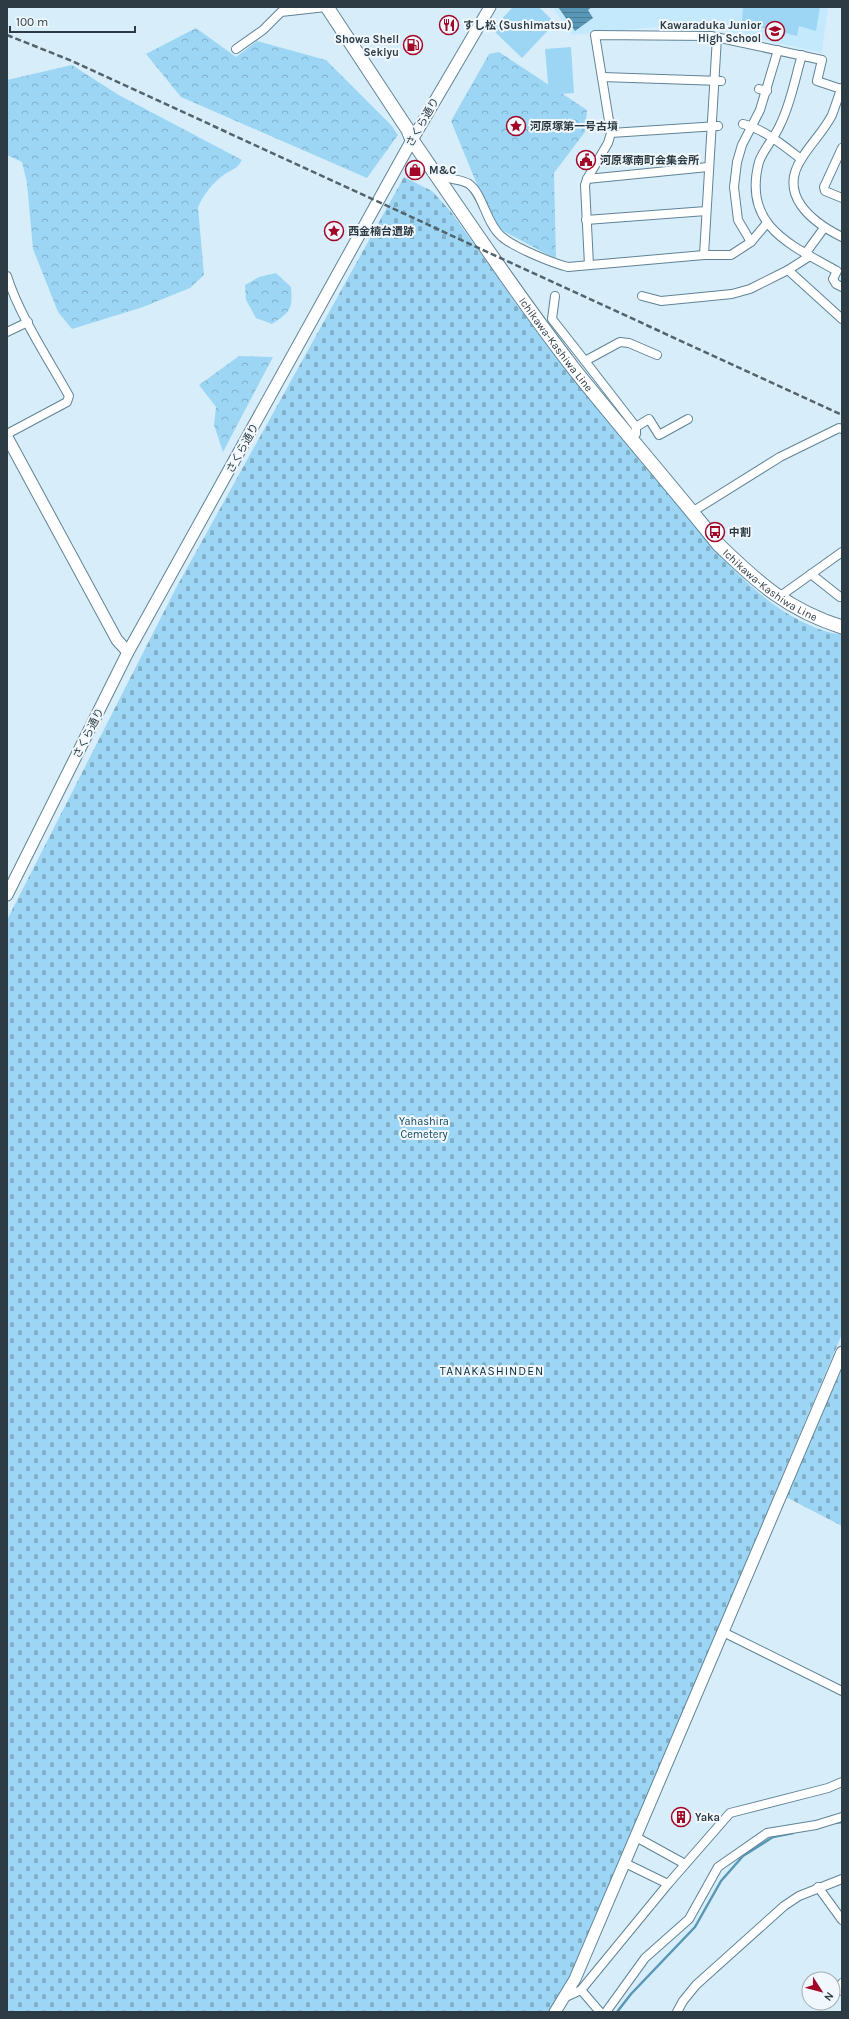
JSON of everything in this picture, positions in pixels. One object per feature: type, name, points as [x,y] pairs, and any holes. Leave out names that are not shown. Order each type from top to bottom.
[{"type":"main road","name":"Ichikawa-Kashiwa Line","points":[[326,7],[369,69],[408,130],[412,140],[471,228],[548,334],[575,370],[634,432],[692,512],[718,544],[742,568],[794,608],[817,619],[842,627]]},
{"type":"street","points":[[236,49],[263,30],[281,12],[326,7]]},
{"type":"street","name":"さくら通り","points":[[7,895],[128,652],[412,140],[490,7]]},
{"type":"street","points":[[589,265],[586,220],[587,179],[608,143],[610,133],[595,35],[717,37],[822,60],[817,81],[841,89],[832,116],[801,159],[794,175],[794,192],[812,219],[842,238]]},
{"type":"street","points":[[704,255],[708,167],[714,126],[718,80],[717,37]]},
{"type":"street","points":[[751,242],[738,220],[734,187],[737,162],[747,125],[760,110],[763,90],[778,50]]},
{"type":"street","points":[[802,55],[785,114],[760,161],[755,190],[757,203],[767,223],[778,236],[837,271],[833,279],[836,284],[842,287]]},
{"type":"street","points":[[602,77],[718,80]]},
{"type":"street","points":[[747,125],[773,139],[801,159]]},
{"type":"street","points":[[610,133],[714,126]]},
{"type":"street","points":[[842,148],[824,187],[825,191],[842,198]]},
{"type":"street","points":[[587,179],[708,167]]},
{"type":"street","points":[[440,182],[448,178],[470,185],[475,191],[490,223],[501,237],[556,264],[568,267],[704,255],[731,255],[744,248],[751,242],[767,223]]},
{"type":"street","points":[[586,220],[706,211]]},
{"type":"street","points":[[642,296],[661,301],[732,294],[750,289],[788,270],[808,255],[824,228]]},
{"type":"street","points":[[788,270],[842,318]]},
{"type":"street","points":[[7,276],[10,287],[28,322],[69,396],[66,402],[7,435],[117,640],[128,652]]},
{"type":"street","points":[[556,296],[552,319],[585,361],[634,432],[649,419],[659,435],[688,419]]},
{"type":"street","points":[[7,332],[28,322]]},
{"type":"street","points":[[585,361],[620,342],[629,343],[657,355]]},
{"type":"street","points":[[692,512],[780,457],[839,428],[842,429]]},
{"type":"street","points":[[778,597],[842,552]]},
{"type":"street","points":[[811,574],[840,597]]},
{"type":"street","points":[[555,2012],[566,1997],[625,1863],[842,1352]]},
{"type":"street","points":[[723,1632],[842,1691]]},
{"type":"street","points":[[566,1997],[580,1990],[668,1884],[730,1813],[828,1788],[842,1782]]},
{"type":"street","points":[[606,2012],[645,1958],[689,1919],[718,1867],[767,1833],[816,1825],[842,1817]]},
{"type":"street","points":[[636,1837],[685,1864]]},
{"type":"street","points":[[625,1863],[668,1884]]},
{"type":"street","points":[[677,2012],[683,2001],[696,1985],[784,1906],[799,1896],[818,1887],[842,1880]]},
{"type":"street","points":[[818,1887],[842,1920]]},
{"type":"street","points":[[842,1984],[839,1988],[842,1991]]},
{"type":"street","points":[[580,1990],[600,2012]]},
{"type":"shaded area","name":"Kawaraduka Junior High School","points":[[552,7],[828,7],[822,53],[718,29],[655,27],[572,35]]},
{"type":"shaded area","points":[[558,7],[592,7],[588,10],[593,18],[575,31]]},
{"type":"green space","points":[[513,7],[539,7],[555,23],[522,58],[492,29]]},
{"type":"green space","points":[[743,7],[820,7],[816,31],[799,26],[797,36],[742,23]]},
{"type":"green space","points":[[196,28],[236,57],[257,41],[326,60],[391,125],[398,135],[367,178],[181,97],[146,54]]},
{"type":"green space","points":[[571,47],[574,93],[549,95],[545,49]]},
{"type":"green space","points":[[499,52],[587,110],[585,132],[554,173],[556,259],[494,226],[451,121],[489,54]]},
{"type":"green space","points":[[72,65],[117,94],[242,160],[238,166],[214,184],[198,207],[204,275],[190,288],[143,307],[72,329],[58,312],[33,249],[27,183],[22,162],[7,155],[7,80]]},
{"type":"green space","name":"Yahashira Cemetery","points":[[404,177],[432,191],[451,212],[518,306],[714,549],[727,563],[756,591],[788,614],[823,630],[842,635],[842,1334],[572,1976],[549,2012],[7,2012],[7,920],[176,588]]},
{"type":"green space","points":[[276,273],[291,287],[291,305],[283,316],[272,324],[256,318],[246,300],[245,285],[259,277]]},
{"type":"green space","points":[[239,356],[273,357],[223,452],[214,425],[216,407],[199,385]]},
{"type":"green space","points":[[842,1369],[842,1526],[784,1496]]},
{"type":"waterway","points":[[835,1823],[842,1822]]},
{"type":"waterway","points":[[617,2012],[631,1994],[695,1927],[721,1881],[743,1856],[773,1837],[793,1833]]},
{"type":"railway","points":[[7,35],[72,61],[842,415]]},
{"type":"place","name":"すし松 (Sushimatsu)","points":[[449,25]]},
{"type":"place","name":"Kawaraduka Junior High School","points":[[775,31]]},
{"type":"place","name":"Showa Shell Sekiyu","points":[[413,45]]},
{"type":"place","name":"河原塚第一号古墳","points":[[516,126]]},
{"type":"place","name":"河原塚南町会集会所","points":[[586,160]]},
{"type":"place","name":"M&C","points":[[415,170]]},
{"type":"place","name":"西金楠台遺跡","points":[[334,231]]},
{"type":"place","name":"中割","points":[[715,532]]},
{"type":"place","name":"Yaka","points":[[681,1817]]},
{"type":"district","name":"TANAKASHINDEN","points":[[492,1371]]}]
